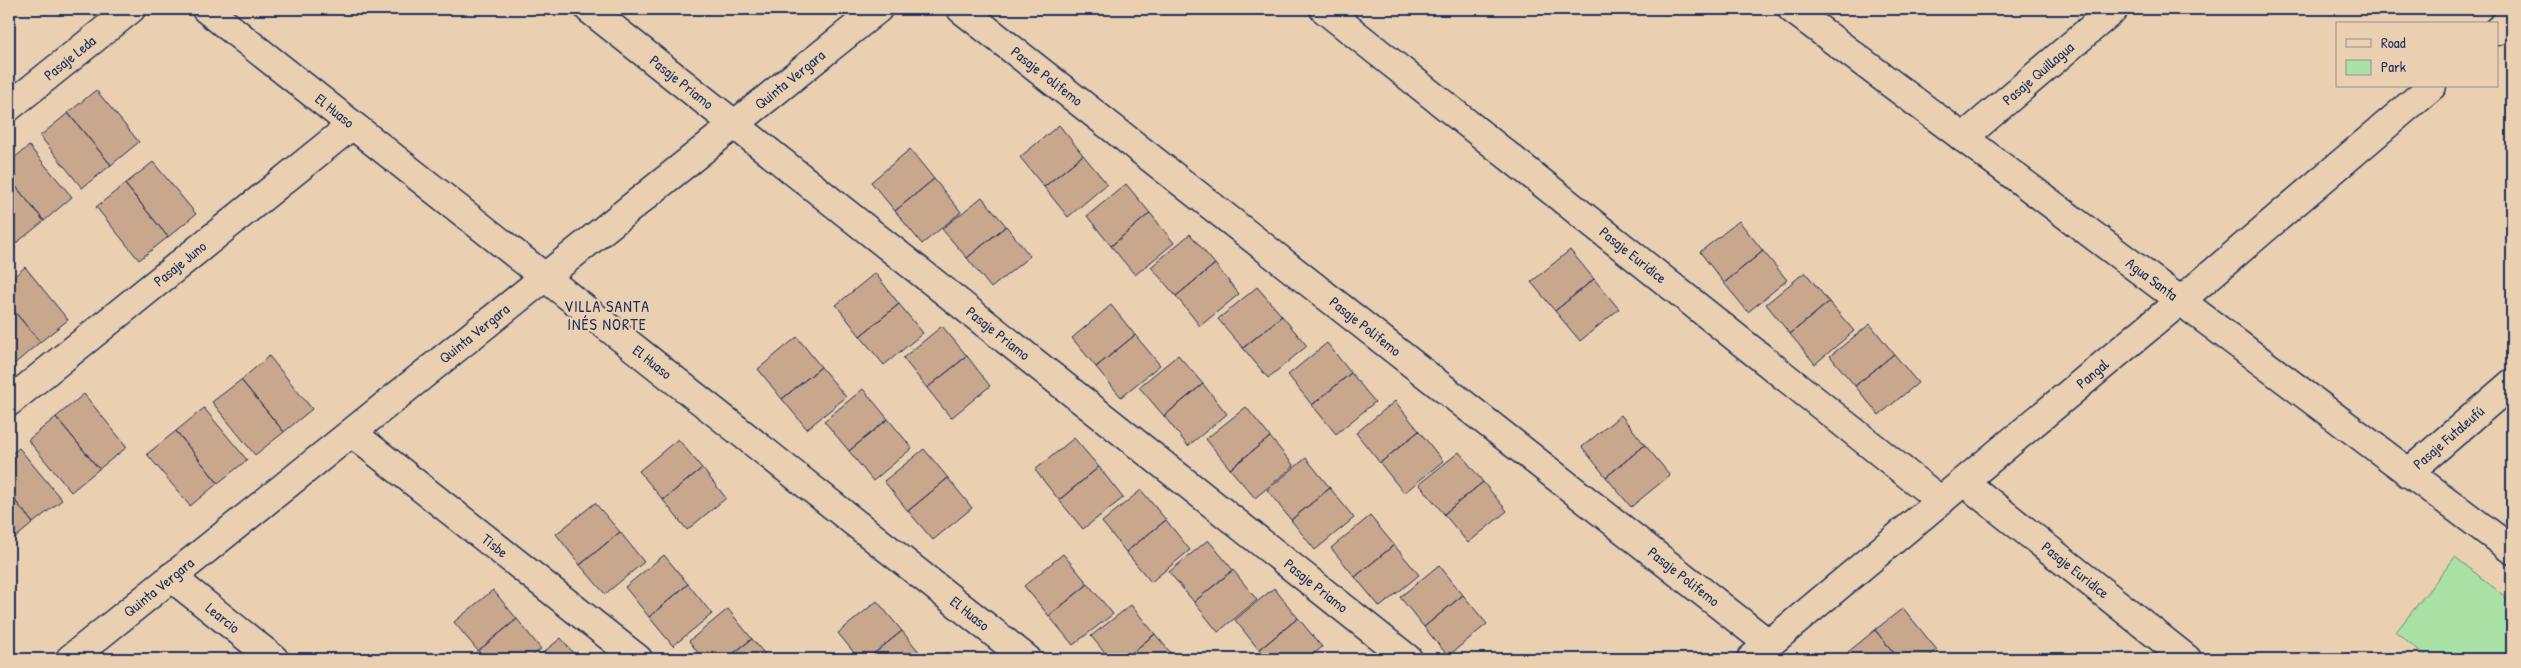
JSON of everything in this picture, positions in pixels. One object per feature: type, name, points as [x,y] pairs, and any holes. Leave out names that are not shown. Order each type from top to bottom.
[{"type":"street","name":"Pasaje Leda","points":[[9,107],[131,9]]},
{"type":"street","name":"El Huaso","points":[[206,9],[1027,659]]},
{"type":"street","name":"Pasaje Priamo","points":[[589,9],[1408,659]]},
{"type":"street","name":"Quinta Vergara","points":[[70,659],[878,9]]},
{"type":"street","name":"Pasaje Polifemo","points":[[962,9],[1760,652]]},
{"type":"street","name":"Pasaje Euridice","points":[[1324,9],[1941,501]]},
{"type":"street","name":"Agua Santa","points":[[1792,9],[2512,550]]},
{"type":"street","name":"Pasaje Quillagua","points":[[1963,138],[2114,9]]},
{"type":"street","points":[[2498,30],[2512,18]]},
{"type":"street","name":"Pangal","points":[[1760,652],[2180,302],[2430,88]]},
{"type":"street","name":"Pasaje Juno","points":[[9,402],[352,124]]},
{"type":"street","name":"Pasaje Futaleufú","points":[[2408,473],[2512,383]]},
{"type":"street","name":"Tisbe","points":[[352,433],[638,659]]},
{"type":"street","name":"Pasaje Euridice","points":[[1964,482],[2168,654]]},
{"type":"street","name":"Learcio","points":[[172,577],[274,659]]},
{"type":"green space","points":[[2455,557],[2512,602],[2512,659],[2430,659],[2396,632]]},
{"type":"building","points":[[96,90],[139,142],[111,165],[68,113]]},
{"type":"building","points":[[68,113],[111,165],[82,188],[40,136]]},
{"type":"building","points":[[1059,125],[1083,155],[1044,187],[1020,157]]},
{"type":"building","points":[[29,146],[72,197],[44,221],[9,178],[9,162]]},
{"type":"building","points":[[910,149],[934,179],[895,211],[871,182]]},
{"type":"building","points":[[1083,155],[1107,184],[1068,217],[1044,187]]},
{"type":"building","points":[[153,162],[196,214],[168,237],[125,184]]},
{"type":"building","points":[[9,178],[44,221],[15,244],[9,236]]},
{"type":"building","points":[[934,179],[961,212],[922,244],[895,211]]},
{"type":"building","points":[[125,184],[168,237],[139,260],[96,207]]},
{"type":"building","points":[[1126,184],[1150,213],[1111,246],[1087,216]]},
{"type":"building","points":[[982,197],[1006,226],[967,258],[942,229]]},
{"type":"building","points":[[1150,213],[1174,243],[1135,275],[1111,246]]},
{"type":"building","points":[[1739,221],[1763,251],[1724,283],[1700,252]]},
{"type":"building","points":[[1006,226],[1030,256],[991,288],[967,258]]},
{"type":"building","points":[[1190,234],[1215,264],[1176,296],[1151,267]]},
{"type":"building","points":[[1570,250],[1594,279],[1555,311],[1531,282]]},
{"type":"building","points":[[1763,251],[1787,280],[1748,312],[1724,283]]},
{"type":"building","points":[[1215,264],[1239,294],[1200,326],[1176,296]]},
{"type":"building","points":[[25,267],[68,320],[40,342],[9,305],[9,281]]},
{"type":"building","points":[[1805,272],[1829,302],[1790,334],[1766,304]]},
{"type":"building","points":[[875,273],[899,304],[860,336],[836,305]]},
{"type":"building","points":[[1594,279],[1619,309],[1580,341],[1555,311]]},
{"type":"building","points":[[1257,287],[1282,316],[1243,348],[1218,319]]},
{"type":"building","points":[[1829,302],[1854,331],[1815,364],[1790,334]]},
{"type":"building","points":[[899,304],[923,333],[884,365],[860,336]]},
{"type":"building","points":[[9,305],[40,342],[12,366],[9,362]]},
{"type":"building","points":[[1111,305],[1135,335],[1096,367],[1072,338]]},
{"type":"building","points":[[1282,316],[1307,346],[1268,378],[1243,348]]},
{"type":"building","points":[[1870,324],[1894,354],[1855,386],[1830,356]]},
{"type":"building","points":[[942,326],[967,356],[927,388],[903,358]]},
{"type":"building","points":[[1135,335],[1160,365],[1121,397],[1096,367]]},
{"type":"building","points":[[797,337],[821,367],[782,399],[758,369]]},
{"type":"building","points":[[1327,343],[1351,373],[1312,405],[1288,375]]},
{"type":"building","points":[[1894,354],[1918,383],[1879,415],[1855,386]]},
{"type":"building","points":[[1178,355],[1203,384],[1164,416],[1139,387]]},
{"type":"building","points":[[269,356],[312,409],[284,432],[241,380]]},
{"type":"building","points":[[967,356],[990,386],[951,418],[927,388]]},
{"type":"building","points":[[821,367],[846,397],[807,429],[782,399]]},
{"type":"building","points":[[1351,373],[1375,402],[1336,434],[1312,405]]},
{"type":"building","points":[[241,380],[284,432],[255,455],[212,402]]},
{"type":"building","points":[[1203,384],[1227,414],[1188,446],[1164,416]]},
{"type":"building","points":[[863,389],[888,419],[849,451],[824,421]]},
{"type":"building","points":[[84,394],[127,447],[99,469],[56,417]]},
{"type":"building","points":[[1395,401],[1419,431],[1380,463],[1356,433]]},
{"type":"building","points":[[1246,407],[1270,437],[1230,469],[1206,439]]},
{"type":"building","points":[[204,408],[247,460],[218,483],[176,431]]},
{"type":"building","points":[[1621,415],[1645,445],[1606,477],[1582,447]]},
{"type":"building","points":[[56,417],[99,469],[71,492],[28,440]]},
{"type":"building","points":[[888,419],[912,448],[873,481],[849,451]]},
{"type":"building","points":[[176,431],[218,483],[190,506],[147,454]]},
{"type":"building","points":[[1419,431],[1443,461],[1404,493],[1380,463]]},
{"type":"building","points":[[1270,437],[1294,466],[1255,498],[1230,469]]},
{"type":"building","points":[[1074,438],[1099,467],[1059,500],[1035,470]]},
{"type":"building","points":[[678,439],[702,468],[663,500],[639,471]]},
{"type":"building","points":[[1645,445],[1670,475],[1631,507],[1606,477]]},
{"type":"building","points":[[19,448],[62,500],[33,523],[9,493],[9,456]]},
{"type":"building","points":[[924,449],[948,478],[908,511],[884,481]]},
{"type":"building","points":[[1459,452],[1483,482],[1444,514],[1419,484]]},
{"type":"building","points":[[1306,458],[1330,488],[1291,520],[1267,490]]},
{"type":"building","points":[[1099,467],[1123,498],[1083,529],[1059,500]]},
{"type":"building","points":[[702,468],[726,498],[687,530],[663,500]]},
{"type":"building","points":[[948,478],[972,508],[933,540],[908,511]]},
{"type":"building","points":[[1483,482],[1507,511],[1468,543],[1444,514]]},
{"type":"building","points":[[1330,488],[1354,518],[1315,550],[1291,520]]},
{"type":"building","points":[[1141,490],[1166,520],[1126,552],[1102,522]]},
{"type":"building","points":[[9,493],[33,523],[9,543]]},
{"type":"building","points":[[595,503],[620,532],[580,565],[556,534]]},
{"type":"building","points":[[1370,516],[1394,545],[1355,577],[1331,548]]},
{"type":"building","points":[[1166,520],[1190,550],[1151,582],[1126,552]]},
{"type":"building","points":[[620,532],[644,562],[605,594],[580,565]]},
{"type":"building","points":[[1208,540],[1233,570],[1194,602],[1169,572]]},
{"type":"building","points":[[1394,545],[1419,575],[1380,607],[1355,577]]},
{"type":"building","points":[[1063,554],[1088,584],[1049,616],[1024,586]]},
{"type":"building","points":[[664,555],[688,584],[649,617],[625,587]]},
{"type":"building","points":[[1439,565],[1463,595],[1424,627],[1400,597]]},
{"type":"building","points":[[1233,570],[1257,600],[1218,632],[1194,602]]},
{"type":"building","points":[[688,584],[712,614],[673,646],[649,617]]},
{"type":"building","points":[[1088,584],[1113,614],[1073,645],[1049,616]]},
{"type":"building","points":[[1274,588],[1298,618],[1259,650],[1235,620]]},
{"type":"building","points":[[493,590],[517,619],[478,651],[454,622]]},
{"type":"building","points":[[1463,595],[1487,624],[1448,656],[1424,627]]},
{"type":"building","points":[[877,601],[902,631],[867,659],[859,659],[838,633]]},
{"type":"building","points":[[1131,605],[1155,634],[1124,659],[1110,659],[1091,636]]},
{"type":"building","points":[[1903,608],[1937,650],[1925,659],[1899,659],[1875,630]]},
{"type":"building","points":[[728,609],[752,639],[726,659],[703,659],[689,641]]},
{"type":"building","points":[[1298,618],[1322,647],[1308,659],[1266,659],[1259,650]]},
{"type":"building","points":[[517,619],[541,649],[528,659],[485,659],[478,651]]},
{"type":"building","points":[[1875,630],[1899,659],[1854,659],[1848,652]]},
{"type":"building","points":[[902,631],[925,659],[867,659]]},
{"type":"building","points":[[1155,634],[1176,659],[1124,659]]},
{"type":"building","points":[[561,638],[578,659],[535,659]]},
{"type":"building","points":[[752,639],[769,659],[726,659]]},
{"type":"building","points":[[947,652],[953,659],[939,659]]},
{"type":"district","name":"VILLA SANTA INÉS NORTE","points":[[607,315]]}]
